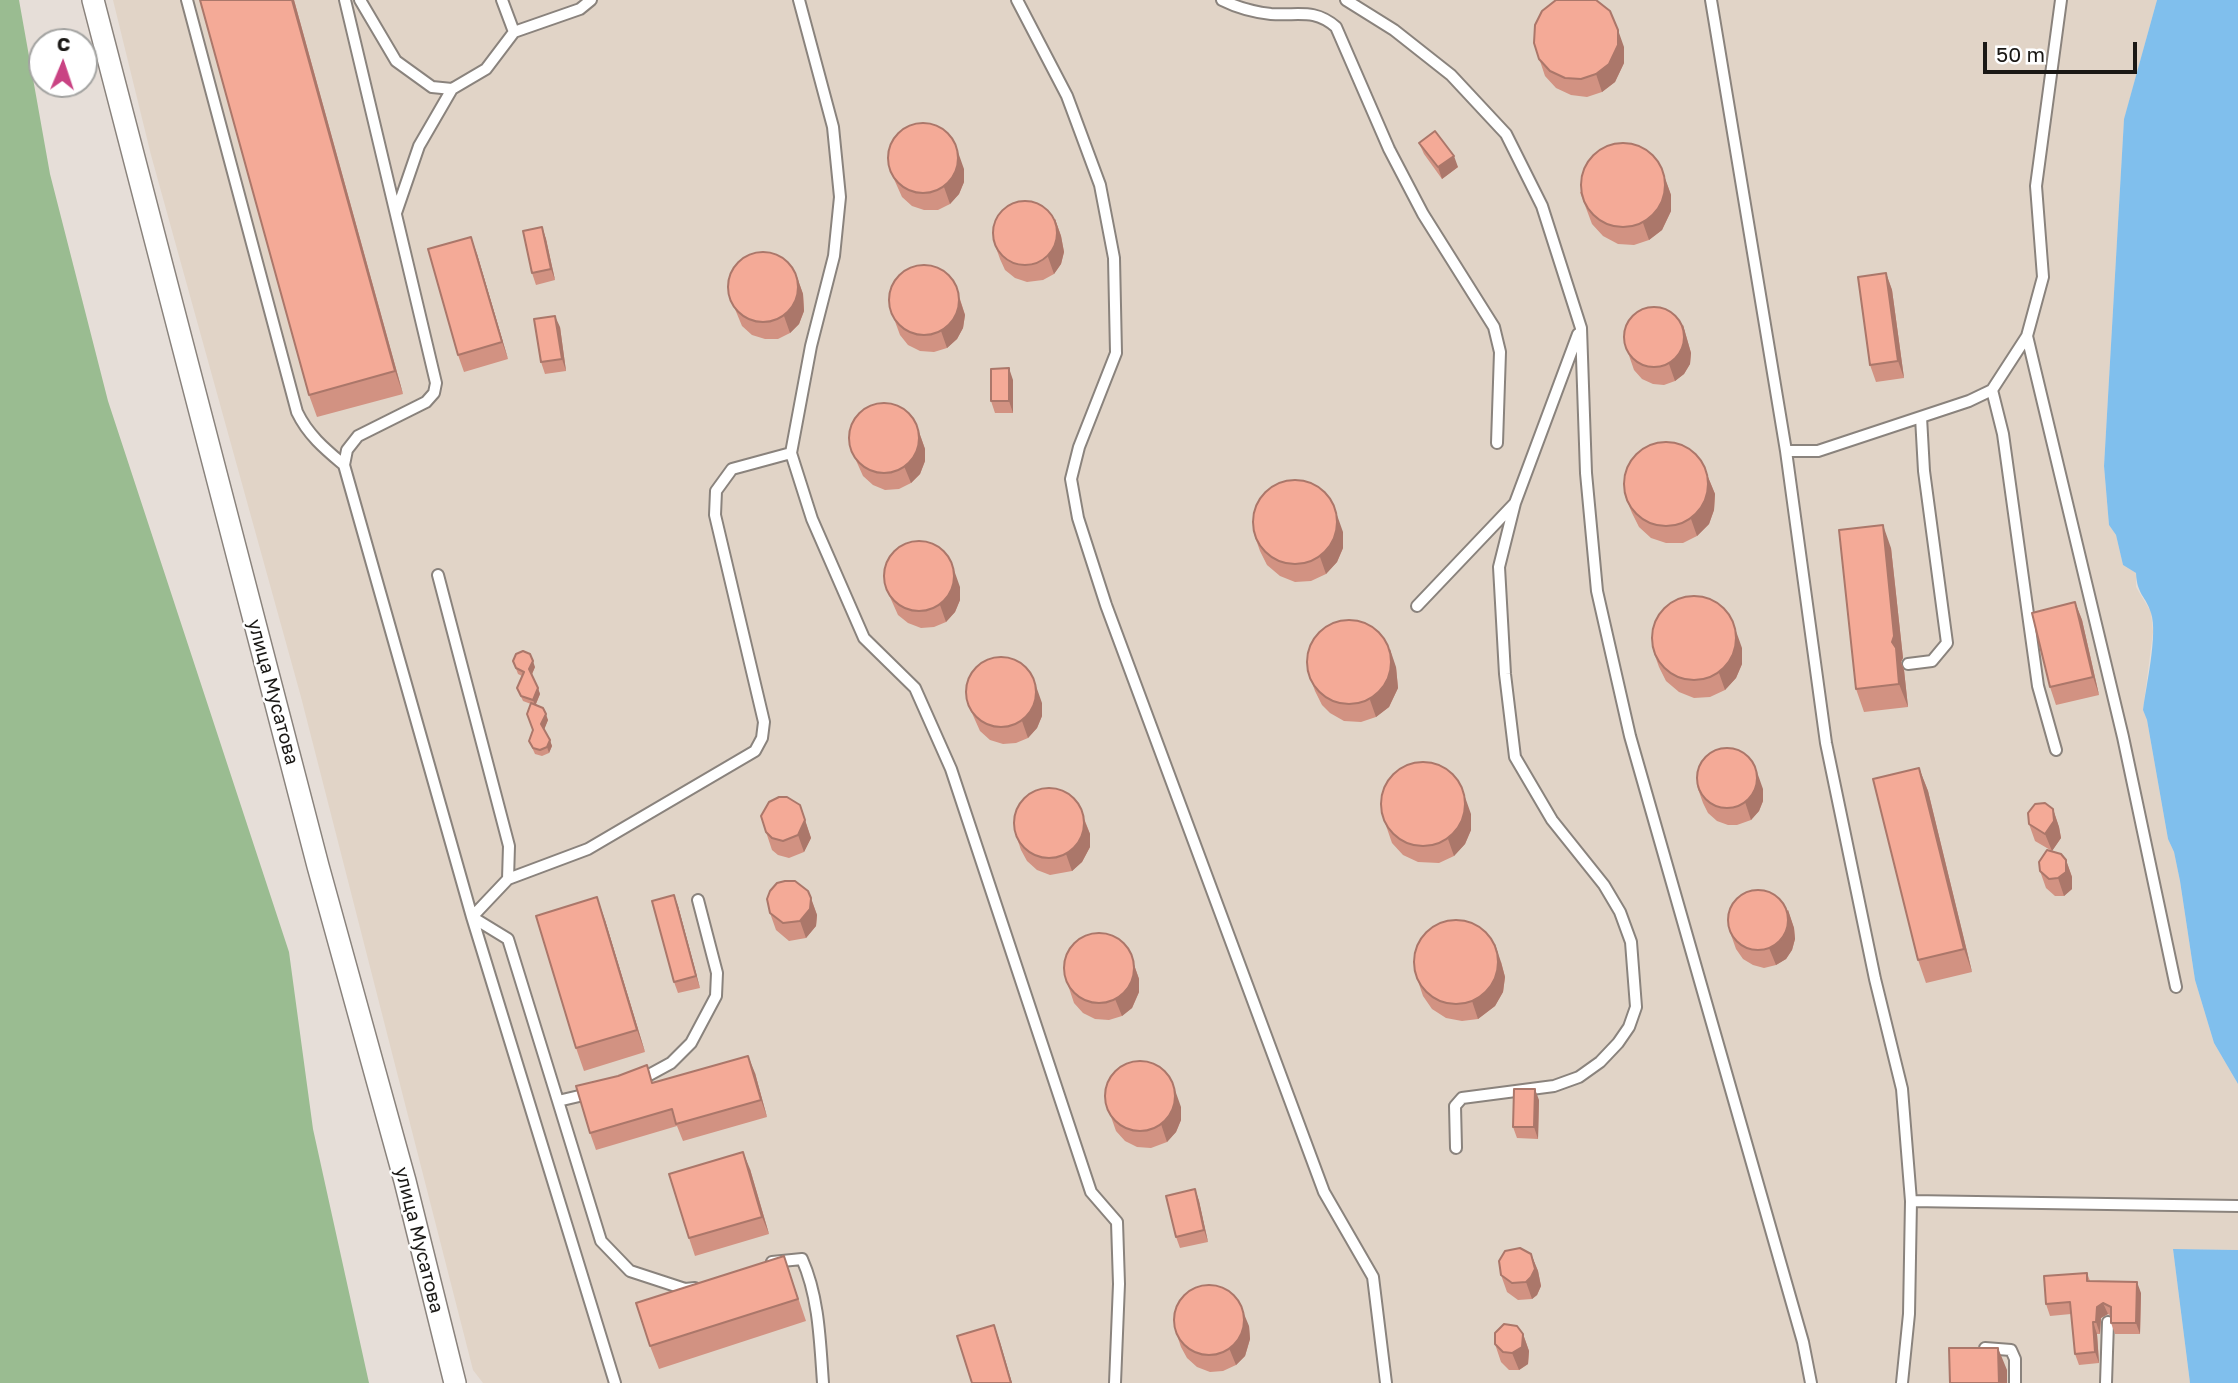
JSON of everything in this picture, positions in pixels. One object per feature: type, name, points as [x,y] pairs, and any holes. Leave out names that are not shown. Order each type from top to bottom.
[{"type":"street","name":"улица Мусатова","points":[[93,0],[456,1383]]},
{"type":"lane","points":[[187,0],[297,412],[305,428],[344,466]]},
{"type":"lane","points":[[345,0],[436,383],[434,393],[426,402],[358,436],[347,450],[344,466],[472,917],[615,1383]]},
{"type":"lane","points":[[360,0],[396,61],[432,87],[452,89]]},
{"type":"lane","points":[[502,0],[514,32]]},
{"type":"lane","points":[[396,214],[419,146],[452,89],[486,69],[514,32],[580,9],[590,0]]},
{"type":"lane","points":[[799,0],[833,127],[839,197],[834,256],[811,345],[792,453],[812,519],[864,638],[915,688],[951,769],[1091,1192],[1116,1222],[1119,1284],[1115,1383]]},
{"type":"lane","points":[[1017,0],[1067,96],[1100,186],[1114,258],[1116,354],[1079,447],[1071,479],[1078,518],[1106,605],[1324,1192],[1373,1277],[1386,1383]]},
{"type":"lane","points":[[1222,0],[1241,9],[1273,14],[1312,13],[1325,17],[1336,27],[1389,149],[1423,214],[1494,327],[1500,352],[1497,443]]},
{"type":"lane","points":[[1346,0],[1394,30],[1451,75],[1506,134],[1542,206],[1581,328],[1586,473],[1597,591],[1630,736],[1803,1342],[1811,1383]]},
{"type":"lane","points":[[1712,0],[1786,451],[1826,743],[1875,979],[1902,1089],[1911,1201],[1909,1314],[1902,1383]]},
{"type":"lane","points":[[1786,451],[1818,451],[1969,401],[1992,390],[2027,336],[2043,276],[2036,186],[2061,0]]},
{"type":"lane","points":[[1456,1148],[1455,1106],[1462,1098],[1554,1086],[1579,1077],[1600,1062],[1618,1043],[1629,1027],[1636,1007],[1631,942],[1620,912],[1604,885],[1552,820],[1515,757],[1505,674],[1499,567],[1515,503],[1581,328]]},
{"type":"lane","points":[[2027,336],[2123,737],[2176,986]]},
{"type":"lane","points":[[1992,390],[2003,434],[2038,686],[2056,750]]},
{"type":"lane","points":[[1908,664],[1932,661],[1947,643],[1924,471],[1920,417]]},
{"type":"lane","points":[[472,917],[508,879],[588,849],[755,751],[762,737],[764,722],[715,515],[716,491],[732,470],[792,453]]},
{"type":"lane","points":[[1417,606],[1515,503]]},
{"type":"lane","points":[[438,575],[509,846],[508,879]]},
{"type":"lane","points":[[623,1086],[636,1083],[671,1063],[691,1043],[716,996],[717,973],[698,900]]},
{"type":"lane","points":[[472,917],[508,939],[601,1241],[630,1271],[685,1289],[706,1287]]},
{"type":"lane","points":[[558,1101],[610,1089]]},
{"type":"lane","points":[[1911,1201],[2238,1206]]},
{"type":"lane","points":[[765,1265],[777,1259],[802,1259],[811,1279],[823,1383]]},
{"type":"lane","points":[[2106,1383],[2108,1322]]},
{"type":"lane","points":[[1968,1348],[2011,1350],[2015,1359],[2015,1383]]},
{"type":"shaded area","points":[[113,0],[2157,0],[2124,120],[2104,466],[2109,525],[2116,535],[2123,565],[2136,573],[2136,587],[2151,612],[2153,632],[2143,710],[2168,839],[2174,852],[2180,881],[2195,980],[2214,1043],[2238,1084],[2238,1250],[2173,1249],[2190,1383],[483,1383],[473,1370],[301,697],[151,155]]},
{"type":"green space","points":[[0,0],[19,0],[28,51],[28,98],[36,98],[50,174],[108,401],[289,952],[313,1129],[369,1383],[0,1383]]},
{"type":"water","points":[[2157,0],[2238,0],[2238,1084],[2214,1043],[2195,980],[2180,881],[2174,852],[2168,839],[2143,710],[2153,622],[2138,586],[2136,573],[2123,565],[2116,535],[2109,525],[2104,466],[2124,119]]},
{"type":"water","points":[[2173,1249],[2238,1250],[2238,1383],[2190,1383]]},
{"type":"building","points":[[200,0],[292,0],[395,371],[309,395]]},
{"type":"building","points":[[1556,0],[1596,0],[1610,11],[1618,30],[1618,45],[1609,64],[1596,74],[1581,79],[1565,78],[1550,71],[1539,59],[1534,43],[1535,25],[1542,11]]},
{"type":"building","points":[[923,123],[942,129],[952,139],[958,158],[952,177],[942,187],[923,193],[904,187],[894,177],[888,158],[894,139],[904,129]]},
{"type":"building","points":[[1435,131],[1454,156],[1438,167],[1419,143]]},
{"type":"building","points":[[1623,143],[1639,146],[1653,155],[1662,169],[1665,185],[1662,201],[1653,215],[1639,224],[1623,227],[1607,224],[1593,215],[1584,201],[1581,185],[1584,169],[1593,155],[1607,146]]},
{"type":"building","points":[[1019,201],[1031,201],[1048,210],[1055,221],[1055,245],[1048,256],[1031,265],[1019,265],[1007,260],[998,251],[993,239],[993,227],[998,215],[1007,206]]},
{"type":"building","points":[[542,227],[551,269],[532,273],[523,231]]},
{"type":"building","points":[[471,237],[502,342],[458,355],[428,249]]},
{"type":"building","points":[[763,252],[788,262],[798,287],[788,312],[763,322],[738,312],[728,287],[738,262]]},
{"type":"building","points":[[924,265],[949,275],[959,300],[949,325],[924,335],[899,325],[889,300],[899,275]]},
{"type":"building","points":[[1886,273],[1898,361],[1870,365],[1858,277]]},
{"type":"building","points":[[1648,307],[1660,307],[1679,320],[1684,337],[1682,349],[1671,362],[1660,367],[1648,367],[1629,354],[1624,343],[1624,331],[1637,312]]},
{"type":"building","points":[[555,316],[562,359],[541,362],[534,319]]},
{"type":"building","points":[[1009,368],[1009,401],[991,401],[991,369]]},
{"type":"building","points":[[884,403],[909,413],[919,438],[909,463],[884,473],[859,463],[849,438],[859,413]]},
{"type":"building","points":[[1666,442],[1682,445],[1696,454],[1705,468],[1708,484],[1705,500],[1696,514],[1682,523],[1666,526],[1650,523],[1636,514],[1627,500],[1624,484],[1627,468],[1636,454],[1650,445]]},
{"type":"building","points":[[1295,480],[1311,483],[1325,492],[1334,506],[1337,522],[1334,538],[1325,552],[1311,561],[1295,564],[1279,561],[1265,552],[1256,538],[1253,522],[1256,506],[1265,492],[1279,483]]},
{"type":"building","points":[[1883,525],[1894,636],[1892,642],[1896,648],[1899,684],[1856,689],[1839,530]]},
{"type":"building","points":[[919,541],[944,551],[954,576],[944,601],[919,611],[894,601],[884,576],[894,551]]},
{"type":"building","points":[[1694,596],[1710,599],[1724,608],[1733,622],[1736,638],[1733,654],[1724,668],[1710,677],[1694,680],[1678,677],[1664,668],[1655,654],[1652,638],[1655,622],[1664,608],[1678,599]]},
{"type":"building","points":[[2075,602],[2093,677],[2050,687],[2032,613]]},
{"type":"building","points":[[1349,620],[1365,623],[1379,632],[1388,646],[1391,662],[1388,678],[1379,692],[1365,701],[1349,704],[1333,701],[1319,692],[1310,678],[1307,662],[1310,646],[1319,632],[1333,623]]},
{"type":"building","points":[[523,651],[530,654],[533,661],[529,669],[538,688],[533,700],[521,696],[517,688],[524,672],[516,668],[513,661],[516,654]]},
{"type":"building","points":[[1001,657],[1026,667],[1036,692],[1026,717],[1001,727],[976,717],[966,692],[976,667]]},
{"type":"building","points":[[531,703],[543,708],[546,714],[541,724],[550,740],[547,747],[540,750],[533,748],[529,741],[533,730],[527,714]]},
{"type":"building","points":[[1721,748],[1733,748],[1752,761],[1757,778],[1755,790],[1744,803],[1733,808],[1721,808],[1702,795],[1697,784],[1697,772],[1710,753]]},
{"type":"building","points":[[1423,762],[1439,765],[1453,774],[1462,788],[1465,804],[1462,820],[1453,834],[1439,843],[1423,846],[1407,843],[1393,834],[1384,820],[1381,804],[1384,788],[1393,774],[1407,765]]},
{"type":"building","points":[[1919,768],[1964,949],[1918,960],[1873,779]]},
{"type":"building","points":[[1049,788],[1068,794],[1078,804],[1084,823],[1078,842],[1068,852],[1049,858],[1030,852],[1020,842],[1014,823],[1020,804],[1030,794]]},
{"type":"building","points":[[779,797],[787,797],[800,805],[805,820],[798,835],[783,841],[772,838],[766,832],[761,816],[769,802]]},
{"type":"building","points":[[2045,803],[2053,809],[2054,821],[2045,834],[2029,824],[2028,813],[2035,804]]},
{"type":"building","points":[[2047,850],[2061,854],[2066,860],[2066,872],[2058,878],[2049,879],[2040,871],[2039,862]]},
{"type":"building","points":[[795,881],[808,891],[811,898],[810,909],[800,921],[783,923],[770,913],[767,899],[770,891],[777,883]]},
{"type":"building","points":[[1752,890],[1764,890],[1783,903],[1788,920],[1786,932],[1775,945],[1764,950],[1752,950],[1733,937],[1728,926],[1728,914],[1741,895]]},
{"type":"building","points":[[674,895],[696,976],[674,982],[652,901]]},
{"type":"building","points":[[597,897],[637,1030],[576,1048],[536,916]]},
{"type":"building","points":[[1456,920],[1472,923],[1486,932],[1495,946],[1498,962],[1495,978],[1486,992],[1472,1001],[1456,1004],[1440,1001],[1426,992],[1417,978],[1414,962],[1417,946],[1426,932],[1440,923]]},
{"type":"building","points":[[1099,933],[1118,939],[1128,949],[1134,968],[1128,987],[1118,997],[1099,1003],[1080,997],[1070,987],[1064,968],[1070,949],[1080,939]]},
{"type":"building","points":[[748,1056],[761,1100],[676,1124],[672,1109],[590,1133],[576,1086],[618,1076],[647,1065],[652,1083]]},
{"type":"building","points":[[1140,1061],[1165,1071],[1175,1096],[1165,1121],[1140,1131],[1115,1121],[1105,1096],[1115,1071]]},
{"type":"building","points":[[1514,1089],[1535,1089],[1534,1127],[1513,1127]]},
{"type":"building","points":[[743,1152],[762,1217],[689,1238],[669,1174]]},
{"type":"building","points":[[1195,1189],[1204,1230],[1176,1237],[1166,1196]]},
{"type":"building","points":[[1520,1248],[1531,1254],[1535,1269],[1526,1282],[1512,1283],[1501,1275],[1499,1261],[1505,1251]]},
{"type":"building","points":[[784,1256],[798,1299],[650,1346],[636,1303]]},
{"type":"building","points":[[2087,1273],[2087,1281],[2137,1282],[2136,1323],[2111,1323],[2111,1307],[2103,1303],[2097,1307],[2096,1322],[2093,1322],[2095,1352],[2075,1354],[2070,1302],[2046,1304],[2044,1276]]},
{"type":"building","points":[[1209,1285],[1234,1295],[1244,1320],[1234,1345],[1209,1355],[1184,1345],[1174,1320],[1184,1295]]},
{"type":"building","points":[[1504,1324],[1517,1326],[1523,1334],[1522,1347],[1512,1353],[1503,1352],[1495,1344],[1495,1333]]},
{"type":"building","points":[[994,1325],[1011,1383],[972,1383],[957,1336]]},
{"type":"building","points":[[1949,1348],[1998,1348],[1999,1383],[1950,1383]]}]
